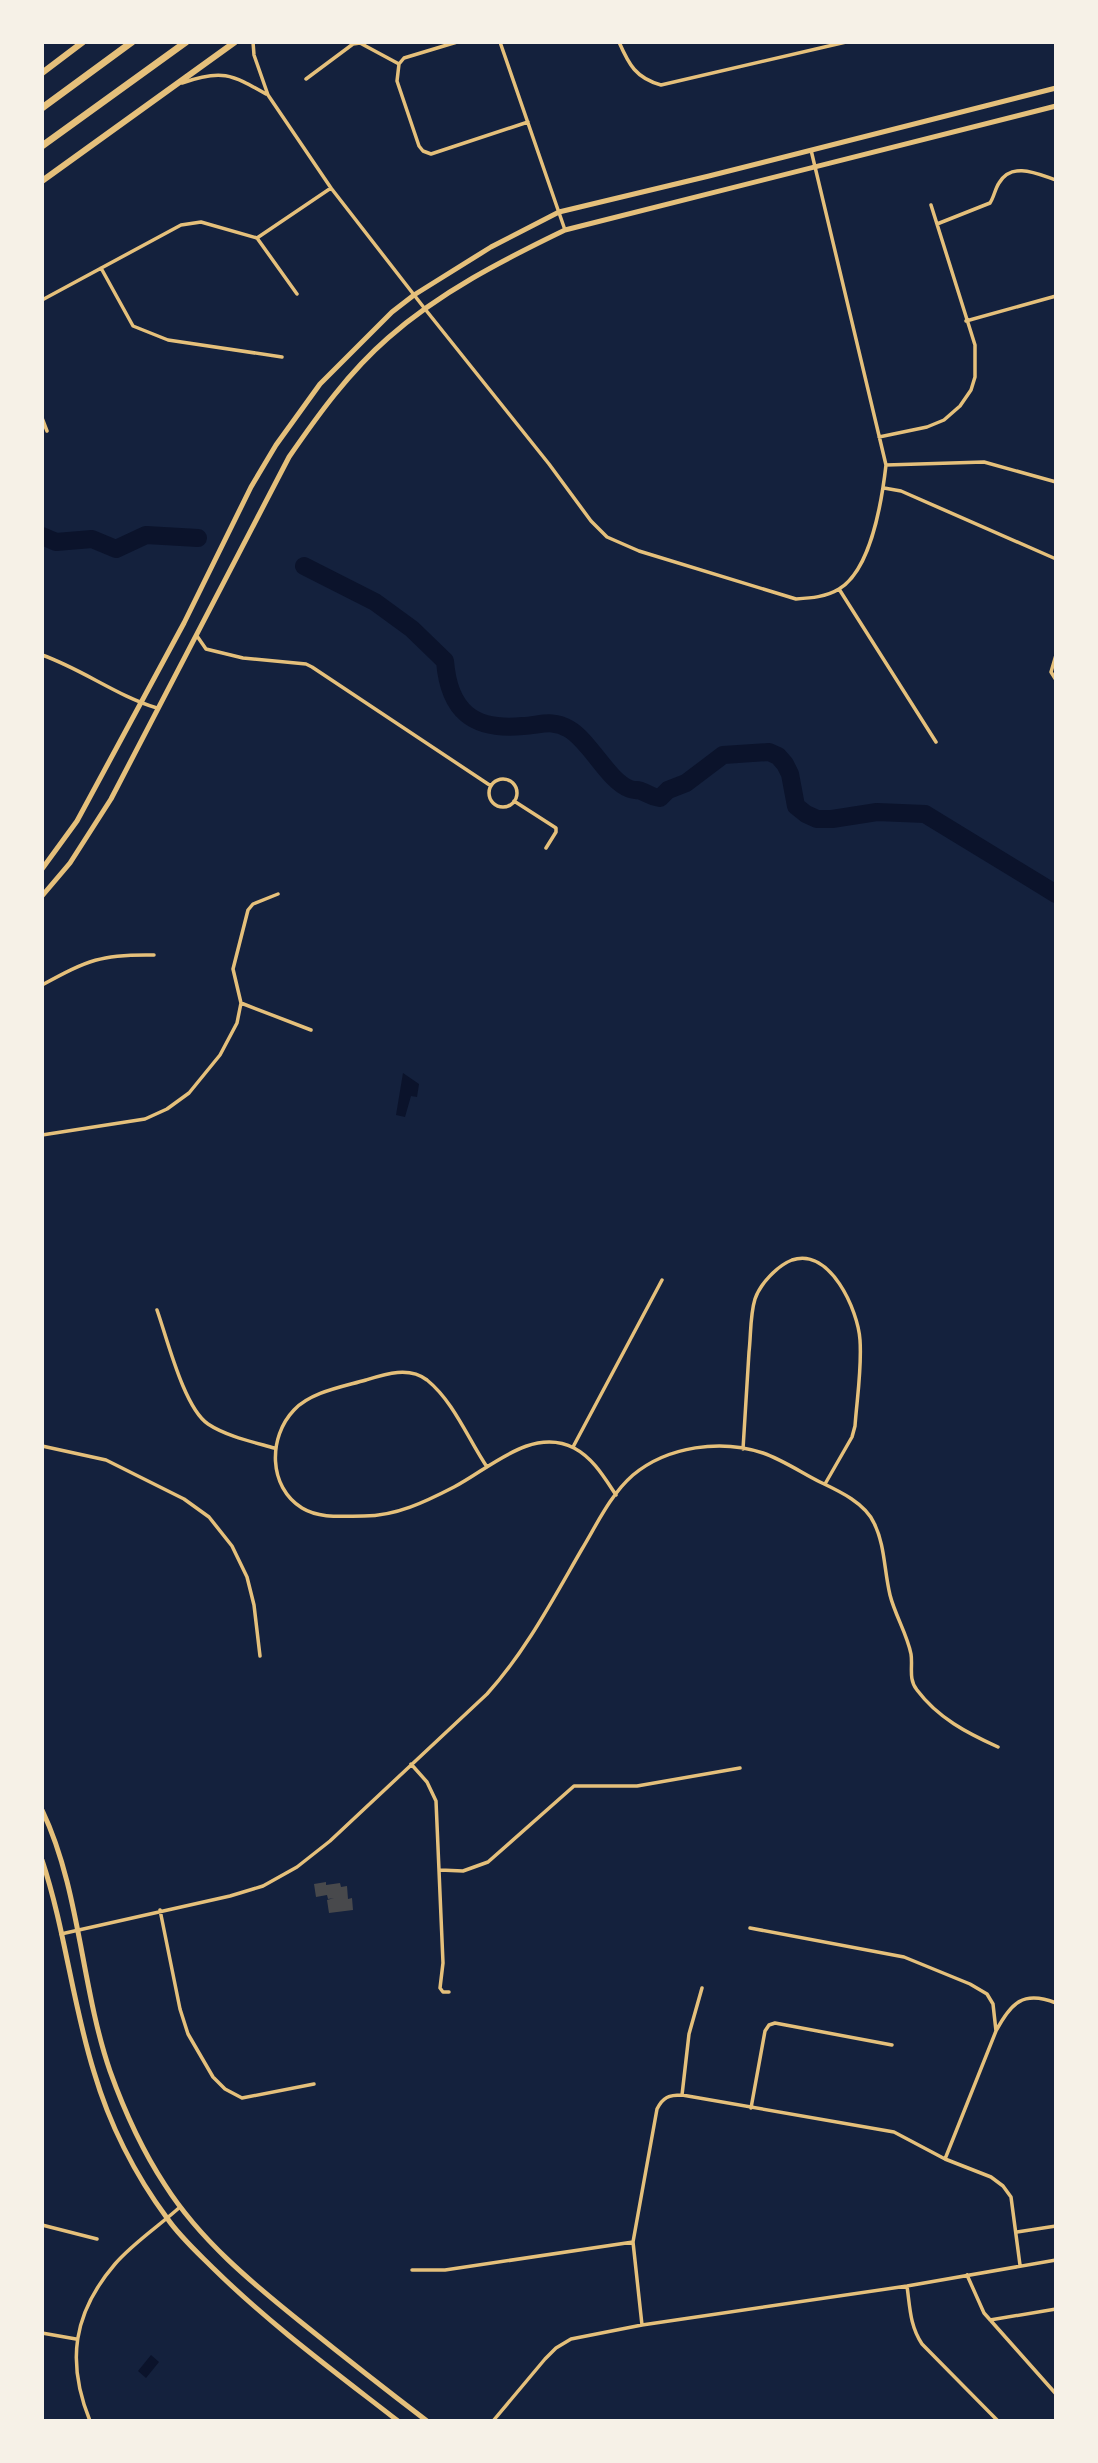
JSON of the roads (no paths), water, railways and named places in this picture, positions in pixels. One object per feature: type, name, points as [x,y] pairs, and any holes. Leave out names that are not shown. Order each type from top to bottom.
[{"type":"highway","points":[[42,73],[83,42]]},
{"type":"highway","points":[[42,108],[132,42]]},
{"type":"highway","points":[[42,146],[186,42]]},
{"type":"highway","points":[[42,181],[235,42]]},
{"type":"street","points":[[253,42],[254,55],[268,95],[331,188],[591,521],[607,537],[639,551],[796,599],[818,597],[839,589],[856,573],[865,553],[884,488],[886,465],[811,149]]},
{"type":"street","points":[[457,42],[404,58],[399,64],[397,81],[423,152],[431,154],[528,122]]},
{"type":"street","points":[[500,42],[565,230]]},
{"type":"street","points":[[619,42],[636,74],[648,82],[661,85],[846,42]]},
{"type":"street","points":[[306,79],[353,44],[360,43],[399,64]]},
{"type":"street","points":[[174,86],[207,74],[225,75],[268,95]]},
{"type":"street","points":[[42,869],[77,821],[184,623],[251,487],[276,445],[320,384],[374,328],[414,295],[491,247],[559,212],[1056,88]]},
{"type":"street","points":[[42,896],[92,833],[289,457],[317,416],[386,339],[425,309],[496,263],[565,230],[651,206],[815,168],[1056,106]]},
{"type":"street","points":[[937,224],[989,203],[1006,174],[1017,170],[1056,180]]},
{"type":"street","points":[[257,238],[331,188]]},
{"type":"street","points":[[879,437],[927,427],[944,420],[960,407],[971,390],[977,364],[975,345],[931,205]]},
{"type":"street","points":[[42,300],[181,225],[201,222],[257,238],[297,294]]},
{"type":"street","points":[[101,268],[133,326],[167,340],[282,357]]},
{"type":"street","points":[[966,321],[1056,296]]},
{"type":"street","points":[[42,418],[47,431]]},
{"type":"street","points":[[886,465],[984,462],[1056,482]]},
{"type":"street","points":[[884,488],[901,491],[1056,559]]},
{"type":"street","points":[[839,589],[936,742]]},
{"type":"street","points":[[197,636],[206,649],[243,658],[313,667],[491,786]]},
{"type":"street","points":[[42,655],[69,665],[140,703],[159,709]]},
{"type":"street","points":[[1056,656],[1051,672],[1056,680]]},
{"type":"street","points":[[497,780],[510,781],[516,788],[514,801],[506,806],[493,803],[489,795],[491,786],[497,780]]},
{"type":"street","points":[[514,801],[556,828],[546,848]]},
{"type":"street","points":[[42,1135],[145,1119],[167,1109],[189,1093],[220,1055],[237,1023],[241,1003],[233,969],[248,910],[253,904],[278,894]]},
{"type":"street","points":[[42,985],[78,965],[99,958],[117,954],[154,955]]},
{"type":"street","points":[[241,1003],[311,1030]]},
{"type":"street","points":[[743,1449],[751,1321],[756,1297],[771,1275],[789,1261],[810,1259],[827,1268],[835,1277],[850,1304],[860,1339],[855,1426],[852,1437],[825,1484]]},
{"type":"street","points":[[573,1447],[662,1280]]},
{"type":"street","points":[[157,1310],[185,1390],[198,1414],[216,1428],[274,1448]]},
{"type":"street","points":[[487,1467],[449,1404],[426,1380],[417,1374],[403,1372],[373,1377],[308,1399],[293,1411],[276,1437],[274,1448],[275,1465],[283,1487],[291,1498],[302,1508],[324,1516],[373,1516],[412,1507],[456,1486],[517,1450],[541,1442],[573,1447],[593,1462],[616,1495]]},
{"type":"street","points":[[42,1446],[106,1460],[184,1499],[209,1517],[232,1546],[247,1577],[254,1605],[260,1656]]},
{"type":"street","points":[[61,1934],[230,1896],[262,1886],[297,1867],[330,1841],[487,1694],[510,1667],[616,1495],[631,1476],[665,1456],[688,1449],[743,1449],[764,1454],[853,1500],[873,1519],[880,1537],[890,1594],[911,1656],[913,1685],[944,1718],[959,1729],[998,1747]]},
{"type":"street","points":[[411,1765],[427,1782],[436,1801],[443,1963],[440,1988],[443,1992],[449,1992]]},
{"type":"street","points":[[440,1870],[463,1871],[488,1862],[574,1786],[637,1786],[740,1768]]},
{"type":"street","points":[[42,1810],[59,1859],[77,1929],[91,2003],[110,2071],[131,2121],[164,2185],[233,2266],[427,2421]]},
{"type":"street","points":[[42,1860],[94,2074],[116,2131],[167,2219],[187,2242],[262,2314],[398,2421]]},
{"type":"street","points":[[160,1910],[180,2009],[188,2034],[213,2077],[225,2089],[242,2098],[314,2084]]},
{"type":"street","points":[[750,1928],[904,1956],[987,1994],[993,2004],[996,2031]]},
{"type":"street","points":[[682,2095],[689,2034],[702,1988]]},
{"type":"street","points":[[945,2159],[996,2031],[1012,2006],[1033,1997],[1056,2003]]},
{"type":"street","points":[[751,2108],[765,2031],[769,2025],[775,2023],[892,2045]]},
{"type":"street","points":[[642,2325],[633,2242],[657,2109],[668,2095],[682,2095],[894,2132],[945,2159],[991,2176],[1003,2186],[1010,2197],[1020,2265]]},
{"type":"street","points":[[90,2421],[76,2373],[76,2339],[82,2319],[93,2294],[116,2263],[180,2207]]},
{"type":"street","points":[[42,2225],[97,2239]]},
{"type":"street","points":[[1017,2232],[1056,2226]]},
{"type":"street","points":[[412,2270],[445,2270],[633,2242]]},
{"type":"street","points":[[493,2421],[556,2348],[587,2334],[907,2287],[1056,2260]]},
{"type":"street","points":[[967,2275],[978,2303],[990,2320],[1056,2393]]},
{"type":"street","points":[[907,2287],[912,2327],[922,2344],[998,2421]]},
{"type":"street","points":[[990,2320],[1056,2309]]},
{"type":"street","points":[[42,2333],[76,2339]]},
{"type":"street","points":[[985,2421],[992,2415]]},
{"type":"water","points":[[403,1073],[419,1084],[417,1097],[411,1096],[405,1117],[396,1115]]},
{"type":"water","points":[[151,2355],[159,2362],[146,2378],[138,2371]]},
{"type":"waterway","points":[[42,536],[56,542],[92,539],[116,549],[146,535],[198,538]]},
{"type":"waterway","points":[[304,566],[375,602],[412,629],[445,661],[447,678],[458,705],[477,721],[505,727],[552,723],[563,726],[577,735],[615,778],[630,789],[660,798],[668,790],[686,783],[723,755],[769,752],[778,756],[785,764],[790,774],[796,806],[806,814],[817,819],[877,812],[925,814],[1056,894]]}]
